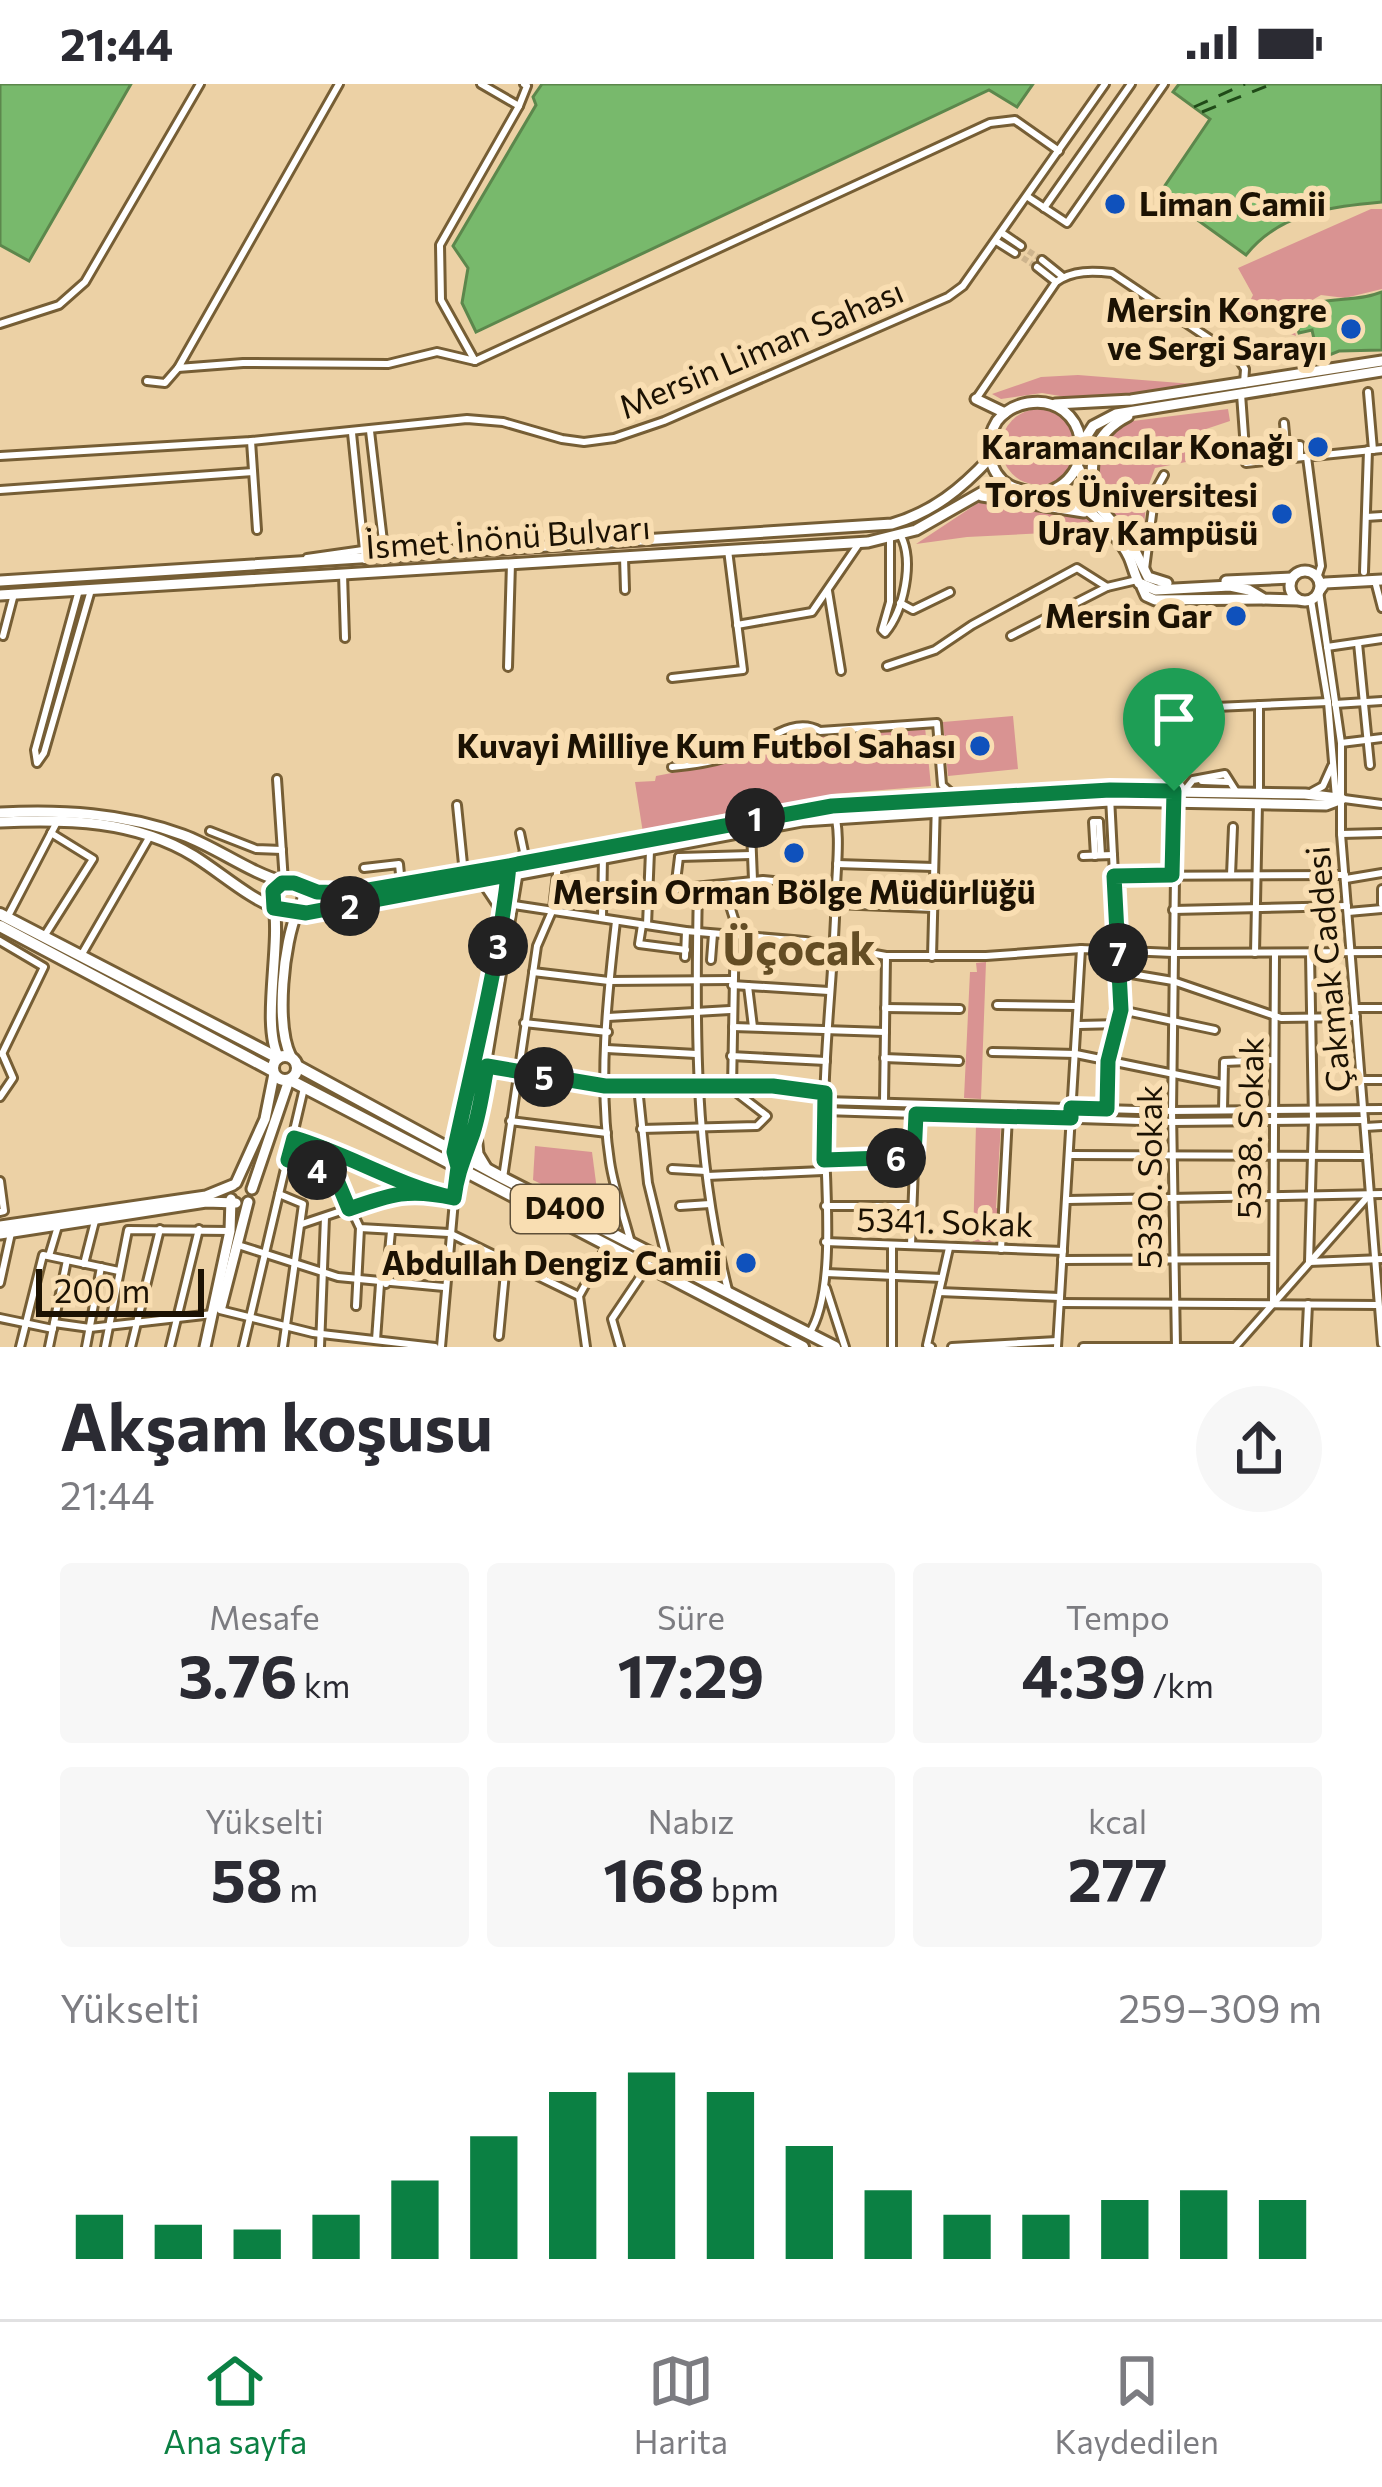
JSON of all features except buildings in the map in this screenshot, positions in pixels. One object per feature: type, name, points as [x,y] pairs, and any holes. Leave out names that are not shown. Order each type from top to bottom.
[{"type":"highway","name":"D400","points":[[2,919],[282,1064]]},
{"type":"highway","name":"D400","points":[[2,919],[430,1140],[607,1246],[803,1347]]},
{"type":"highway","points":[[282,1064],[290,1080]]},
{"type":"highway","name":"D400","points":[[290,1080],[487,1169],[835,1347]]},
{"type":"main road","points":[[1082,443],[1106,417],[1382,361]]},
{"type":"main road","points":[[1310,597],[1317,578],[1305,571],[1292,578],[1160,584],[1141,578],[1121,533],[1099,515],[1067,497],[1029,494],[1007,485],[990,458],[990,436],[1004,413],[1025,403],[1112,403],[1382,370]]},
{"type":"main road","points":[[976,399],[1004,413]]},
{"type":"main road","points":[[1048,404],[1074,422],[1082,443],[1084,486],[1141,578],[1156,590],[1231,586],[1264,599],[1310,597],[1324,583],[1379,580]]},
{"type":"main road","points":[[1099,515],[1092,472],[1097,441],[1107,427],[1137,410]]},
{"type":"main road","name":"İsmet İnönü Bulvarı","points":[[0,581],[892,524],[959,490],[990,458]]},
{"type":"main road","points":[[1041,494],[1062,486],[1081,458]]},
{"type":"main road","name":"İsmet İnönü Bulvarı","points":[[0,595],[860,542],[895,537],[995,485],[1007,485]]},
{"type":"main road","points":[[976,496],[1099,515]]},
{"type":"main road","points":[[1292,578],[1290,591],[1310,597]]},
{"type":"main road","points":[[0,817],[89,822],[150,836],[195,857],[256,901],[286,909],[957,799],[1237,793],[1258,799],[1305,794],[1338,797]]},
{"type":"main road","points":[[1178,794],[1326,805],[1338,797]]},
{"type":"main road","points":[[0,817],[89,813],[147,823],[184,835],[284,882],[317,892],[351,893],[514,869],[832,806],[1110,796]]},
{"type":"main road","points":[[458,1158],[476,1120],[487,1066],[514,903],[514,869]]},
{"type":"main road","points":[[458,1158],[502,912],[514,869]]},
{"type":"main road","points":[[514,903],[536,869]]},
{"type":"main road","points":[[482,880],[502,912]]},
{"type":"main road","points":[[208,1347],[235,1244],[235,1184],[251,1157],[282,1064],[291,927],[273,891],[284,882]]},
{"type":"main road","points":[[282,1064],[272,1030],[278,932],[286,909],[303,893],[298,885]]},
{"type":"main road","points":[[248,1043],[272,1030]]},
{"type":"main road","points":[[480,1041],[490,1050]]},
{"type":"main road","points":[[217,1312],[237,1202],[252,1189],[290,1080]]},
{"type":"main road","points":[[430,1140],[448,1134],[463,1114]]},
{"type":"main road","points":[[476,1120],[478,1154],[487,1169]]},
{"type":"main road","points":[[4,1231],[206,1196],[235,1184],[247,1183],[252,1189]]},
{"type":"main road","points":[[4,1231],[206,1202],[237,1202]]},
{"type":"street","points":[[0,324],[59,305],[85,282],[200,84]]},
{"type":"street","points":[[146,381],[166,383],[178,368],[339,84]]},
{"type":"street","points":[[481,84],[519,106]]},
{"type":"street","points":[[475,361],[441,300],[440,245],[519,106],[524,84]]},
{"type":"street","name":"Mersin Liman Sahası","points":[[0,456],[352,433],[466,419],[503,422],[562,440],[614,438],[664,421],[948,297],[963,286],[1105,84]]},
{"type":"street","points":[[1044,208],[1131,84]]},
{"type":"street","points":[[1028,197],[1067,223],[1164,84]]},
{"type":"street","points":[[178,368],[243,363],[388,364],[437,352],[475,361],[990,123],[1015,120],[1060,152]]},
{"type":"street","points":[[996,241],[1018,249],[1002,232]]},
{"type":"street","points":[[1040,264],[1060,279]]},
{"type":"street","points":[[976,399],[1060,279],[1097,271],[1112,273],[1242,362],[1246,463],[1374,450]]},
{"type":"street","points":[[1364,572],[1374,450],[1368,392]]},
{"type":"street","points":[[1284,423],[1286,445],[1300,445],[1304,456],[1321,566],[1317,578]]},
{"type":"street","points":[[370,431],[385,559]]},
{"type":"street","points":[[352,433],[364,555]]},
{"type":"street","points":[[251,441],[257,530]]},
{"type":"street","points":[[0,490],[253,472]]},
{"type":"street","points":[[1010,636],[1107,587],[1141,578],[1155,491],[1163,476]]},
{"type":"street","points":[[1366,518],[1382,516]]},
{"type":"street","points":[[1121,533],[1138,535],[1150,526]]},
{"type":"street","points":[[382,543],[585,535],[595,543]]},
{"type":"street","points":[[895,537],[909,552],[895,603]]},
{"type":"street","points":[[895,537],[895,603]]},
{"type":"street","points":[[736,625],[812,612],[860,542]]},
{"type":"street","points":[[673,678],[743,670],[728,550]]},
{"type":"street","points":[[623,556],[625,590]]},
{"type":"street","points":[[508,667],[511,563]]},
{"type":"street","points":[[887,666],[935,650],[1077,568],[1107,587]]},
{"type":"street","points":[[343,574],[345,638]]},
{"type":"street","points":[[1379,580],[1382,608]]},
{"type":"street","points":[[829,588],[841,670]]},
{"type":"street","points":[[85,590],[44,753],[37,763],[35,750],[85,590]]},
{"type":"street","points":[[909,620],[913,610],[950,592]]},
{"type":"street","points":[[3,636],[14,594]]},
{"type":"street","name":"Çakmak Caddesi","points":[[1310,597],[1327,647],[1379,1259],[1382,1343]]},
{"type":"street","name":"Çakmak Caddesi","points":[[1310,597],[1340,743],[1338,797]]},
{"type":"street","points":[[895,603],[913,610]]},
{"type":"street","points":[[1327,647],[1382,639]]},
{"type":"street","points":[[1358,643],[1370,765]]},
{"type":"street","points":[[1255,953],[1259,705],[1382,701]]},
{"type":"street","name":"5330. Sokak","points":[[1176,1346],[1172,875],[1177,720],[1183,712],[1259,705]]},
{"type":"street","points":[[672,767],[740,753],[788,728],[812,726],[820,731],[937,723],[942,784],[934,804],[933,908],[938,918],[932,957]]},
{"type":"street","points":[[1340,743],[1382,738]]},
{"type":"street","points":[[1305,794],[1323,786],[1334,763]]},
{"type":"street","points":[[1178,794],[1192,780],[1225,774],[1237,793]]},
{"type":"street","points":[[277,779],[284,882]]},
{"type":"street","points":[[942,784],[957,799]]},
{"type":"street","points":[[1107,1109],[1108,1061],[1121,1010],[1110,796]]},
{"type":"street","points":[[1338,797],[1382,804]]},
{"type":"street","points":[[457,805],[464,874]]},
{"type":"street","points":[[809,1334],[821,1316],[825,1285],[824,1097],[837,864],[837,819],[832,806]]},
{"type":"street","points":[[2,919],[58,820]]},
{"type":"street","points":[[1231,875],[1233,827]]},
{"type":"street","points":[[752,830],[753,880]]},
{"type":"street","points":[[210,831],[256,849],[282,850]]},
{"type":"street","points":[[514,869],[524,852],[520,832]]},
{"type":"street","points":[[44,938],[93,859],[51,833]]},
{"type":"street","points":[[1341,834],[1382,833]]},
{"type":"street","points":[[80,957],[150,836]]},
{"type":"street","points":[[681,842],[675,893],[753,880],[836,887]]},
{"type":"street","points":[[650,847],[645,925],[639,944],[686,954],[686,931]]},
{"type":"street","points":[[679,857],[751,855]]},
{"type":"street","points":[[1083,856],[1113,855]]},
{"type":"street","points":[[602,917],[603,856]]},
{"type":"street","points":[[364,868],[399,864],[401,885]]},
{"type":"street","points":[[837,864],[934,867]]},
{"type":"street","points":[[503,1178],[537,946],[553,909],[558,865]]},
{"type":"street","points":[[1114,876],[1382,873]]},
{"type":"street","points":[[641,1129],[757,1126],[767,1117],[732,1089],[736,935],[724,886]]},
{"type":"street","points":[[698,888],[694,979],[698,1089],[710,1204],[729,1293]]},
{"type":"street","points":[[1172,910],[1382,907],[1382,889]]},
{"type":"street","points":[[514,903],[886,956],[1081,949],[1382,952]]},
{"type":"street","points":[[836,904],[933,908]]},
{"type":"street","points":[[616,921],[609,982],[607,1133],[631,1243]]},
{"type":"street","points":[[711,960],[713,934]]},
{"type":"street","points":[[0,942],[43,963],[44,970],[1,1054],[13,1078],[0,1097]]},
{"type":"street","points":[[952,1347],[1057,1344],[1081,949]]},
{"type":"street","name":"5338. Sokak","points":[[1273,1304],[1275,953]]},
{"type":"street","points":[[1309,1262],[1313,1156],[1310,953]]},
{"type":"street","points":[[884,1102],[886,956]]},
{"type":"street","points":[[533,972],[609,982],[694,979],[829,991]]},
{"type":"street","points":[[1119,972],[1173,980],[1276,1014],[1311,1018],[1382,1008]]},
{"type":"street","points":[[748,986],[753,1027]]},
{"type":"street","points":[[997,1005],[1078,1006]]},
{"type":"street","points":[[886,1008],[960,1009]]},
{"type":"street","points":[[608,1017],[731,1010]]},
{"type":"street","points":[[1121,1010],[1215,1030]]},
{"type":"street","points":[[524,1023],[608,1032]]},
{"type":"street","points":[[1078,1025],[1120,1024]]},
{"type":"street","points":[[731,1027],[885,1032]]},
{"type":"street","points":[[607,1049],[697,1054]]},
{"type":"street","points":[[992,1052],[1076,1054],[1223,1084]]},
{"type":"street","points":[[731,1056],[826,1061]]},
{"type":"street","points":[[884,1058],[959,1061]]},
{"type":"street","points":[[1223,1111],[1224,1062],[1274,1060]]},
{"type":"street","points":[[487,1066],[605,1086],[773,1086],[824,1097],[884,1102],[1172,1111],[1382,1109]]},
{"type":"street","points":[[1361,1080],[1382,1080]]},
{"type":"street","points":[[243,1347],[305,1087]]},
{"type":"street","points":[[638,1088],[648,1183],[667,1262]]},
{"type":"street","points":[[824,1111],[1172,1122],[1313,1120],[1382,1126]]},
{"type":"street","points":[[910,1245],[916,1114]]},
{"type":"street","points":[[1001,1249],[1007,1116]]},
{"type":"street","points":[[509,1121],[607,1133]]},
{"type":"street","points":[[294,1138],[368,1165],[418,1190],[454,1198]]},
{"type":"street","points":[[1069,1155],[1367,1156]]},
{"type":"street","points":[[824,1160],[914,1157]]},
{"type":"street","points":[[0,1318],[90,1328],[217,1312],[353,1342],[438,1347],[458,1158]]},
{"type":"street","points":[[288,1160],[334,1173],[360,1228],[356,1306]]},
{"type":"street","points":[[672,1169],[824,1171]]},
{"type":"street","points":[[0,1180],[2,1211]]},
{"type":"street","points":[[302,1225],[418,1190]]},
{"type":"street","points":[[279,1194],[303,1204],[283,1347]]},
{"type":"street","points":[[1083,1347],[1235,1347],[1370,1194]]},
{"type":"street","points":[[1066,1200],[1382,1194]]},
{"type":"street","points":[[680,1206],[710,1204]]},
{"type":"street","points":[[824,1206],[912,1206]]},
{"type":"street","points":[[320,1347],[325,1217]]},
{"type":"street","points":[[84,1264],[95,1221]]},
{"type":"street","points":[[20,1347],[58,1226]]},
{"type":"street","points":[[360,1228],[449,1233],[579,1296]]},
{"type":"street","points":[[131,1347],[160,1229]]},
{"type":"street","points":[[170,1347],[199,1229]]},
{"type":"street","points":[[105,1347],[128,1230],[230,1232]]},
{"type":"street","points":[[0,1283],[4,1231]]},
{"type":"street","points":[[381,1343],[391,1231]]},
{"type":"street","name":"5341. Sokak","points":[[825,1242],[1063,1256],[1272,1259]]},
{"type":"street","points":[[235,1244],[323,1274],[444,1287]]},
{"type":"street","points":[[892,1244],[892,1347]]},
{"type":"street","points":[[586,1347],[579,1296],[607,1246]]},
{"type":"street","points":[[929,1346],[949,1247]]},
{"type":"street","points":[[46,1256],[118,1270]]},
{"type":"street","points":[[1309,1262],[1379,1259]]},
{"type":"street","points":[[49,1347],[68,1260]]},
{"type":"street","points":[[499,1336],[506,1260]]},
{"type":"street","points":[[86,1347],[101,1267]]},
{"type":"street","points":[[620,1347],[612,1319],[647,1267]]},
{"type":"street","points":[[825,1273],[942,1278]]},
{"type":"street","points":[[825,1285],[844,1347]]},
{"type":"street","points":[[939,1292],[1175,1304],[1381,1305]]},
{"type":"street","points":[[1306,1347],[1307,1304]]},
{"type":"shaded area","points":[[0,84],[131,84],[29,261],[0,245]]},
{"type":"shaded area","points":[[542,84],[1033,84],[1017,107],[989,90],[476,332],[462,303],[468,268],[453,246],[536,105],[533,97]]},
{"type":"shaded area","points":[[1179,84],[1382,84],[1382,202],[1308,214],[1274,229],[1246,255],[1160,193],[1210,119],[1173,92]]},
{"type":"shaded area","points":[[1371,209],[1382,209],[1382,289],[1345,298],[1321,295],[1290,313],[1296,336],[1243,315],[1253,295],[1238,268]]},
{"type":"shaded area","points":[[1382,292],[1382,350],[1339,351],[1312,362],[1309,352],[1316,348],[1312,330],[1299,333],[1293,316],[1325,301]]},
{"type":"shaded area","points":[[1078,375],[1193,384],[1166,393],[1090,401],[1042,393],[1001,399],[992,394],[1041,377]]},
{"type":"shaded area","points":[[1039,409],[1066,420],[1077,447],[1066,474],[1039,485],[1012,474],[1001,447],[1012,420]]},
{"type":"shaded area","points":[[1228,409],[1230,421],[1185,436],[1186,462],[1155,468],[1144,524],[1135,530],[1106,511],[1096,472],[1105,436],[1125,422]]},
{"type":"shaded area","points":[[1001,501],[1087,517],[1105,530],[916,544],[978,503]]},
{"type":"shaded area","points":[[955,503],[896,531],[0,588],[886,530],[912,523]]},
{"type":"shaded area","name":"Kuvayi Milliye Kum Futbol Sahası","points":[[1013,716],[1018,769],[948,776],[943,722]]},
{"type":"shaded area","points":[[925,727],[931,786],[833,794],[833,801],[756,806],[643,833],[635,782],[729,762],[790,734]]},
{"type":"shaded area","points":[[986,962],[981,1099],[964,1098],[970,972],[977,972],[976,963]]},
{"type":"shaded area","points":[[976,1124],[1001,1124],[995,1242],[973,1242]]},
{"type":"shaded area","points":[[535,1146],[592,1152],[600,1213],[533,1180]]},
{"type":"ferry route","points":[[1194,107],[1245,84]]},
{"type":"ferry route","points":[[1202,112],[1272,84]]},
{"type":"tunnel","points":[[1021,246],[1042,260]]},
{"type":"tunnel","points":[[1015,253],[1037,267]]},
{"type":"place","name":"Liman Camii","points":[[1115,204]]},
{"type":"place","name":"Mersin Kongre ve Sergi Sarayı","points":[[1351,329]]},
{"type":"place","name":"Karamancılar Konağı","points":[[1318,447]]},
{"type":"place","name":"Toros Üniversitesi Uray Kampüsü","points":[[1282,514]]},
{"type":"place","name":"Mersin Gar","points":[[1236,616]]},
{"type":"place","name":"Kuvayi Milliye Kum Futbol Sahası","points":[[980,746]]},
{"type":"place","name":"Mersin Orman Bölge Müdürlüğü","points":[[794,853]]},
{"type":"place","name":"Abdullah Dengiz Camii","points":[[746,1263]]},
{"type":"district","name":"Üçocak","points":[[799,949]]},
{"type":"route","points":[[1174,791],[1110,790],[820,807],[518,864],[509,866],[508,875],[306,913],[274,908],[273,891],[282,883],[289,881],[317,892],[351,893],[509,866],[508,875],[503,905],[500,932],[481,1036],[454,1152],[458,1167],[454,1198],[418,1190],[349,1209],[334,1173],[288,1160],[294,1138],[368,1165],[418,1190],[454,1198],[456,1183],[458,1167],[471,1138],[487,1066],[605,1086],[773,1086],[825,1093],[824,1160],[914,1157],[916,1114],[1071,1118],[1071,1108],[1107,1109],[1108,1061],[1121,1010],[1114,876],[1172,875],[1174,791]]}]
